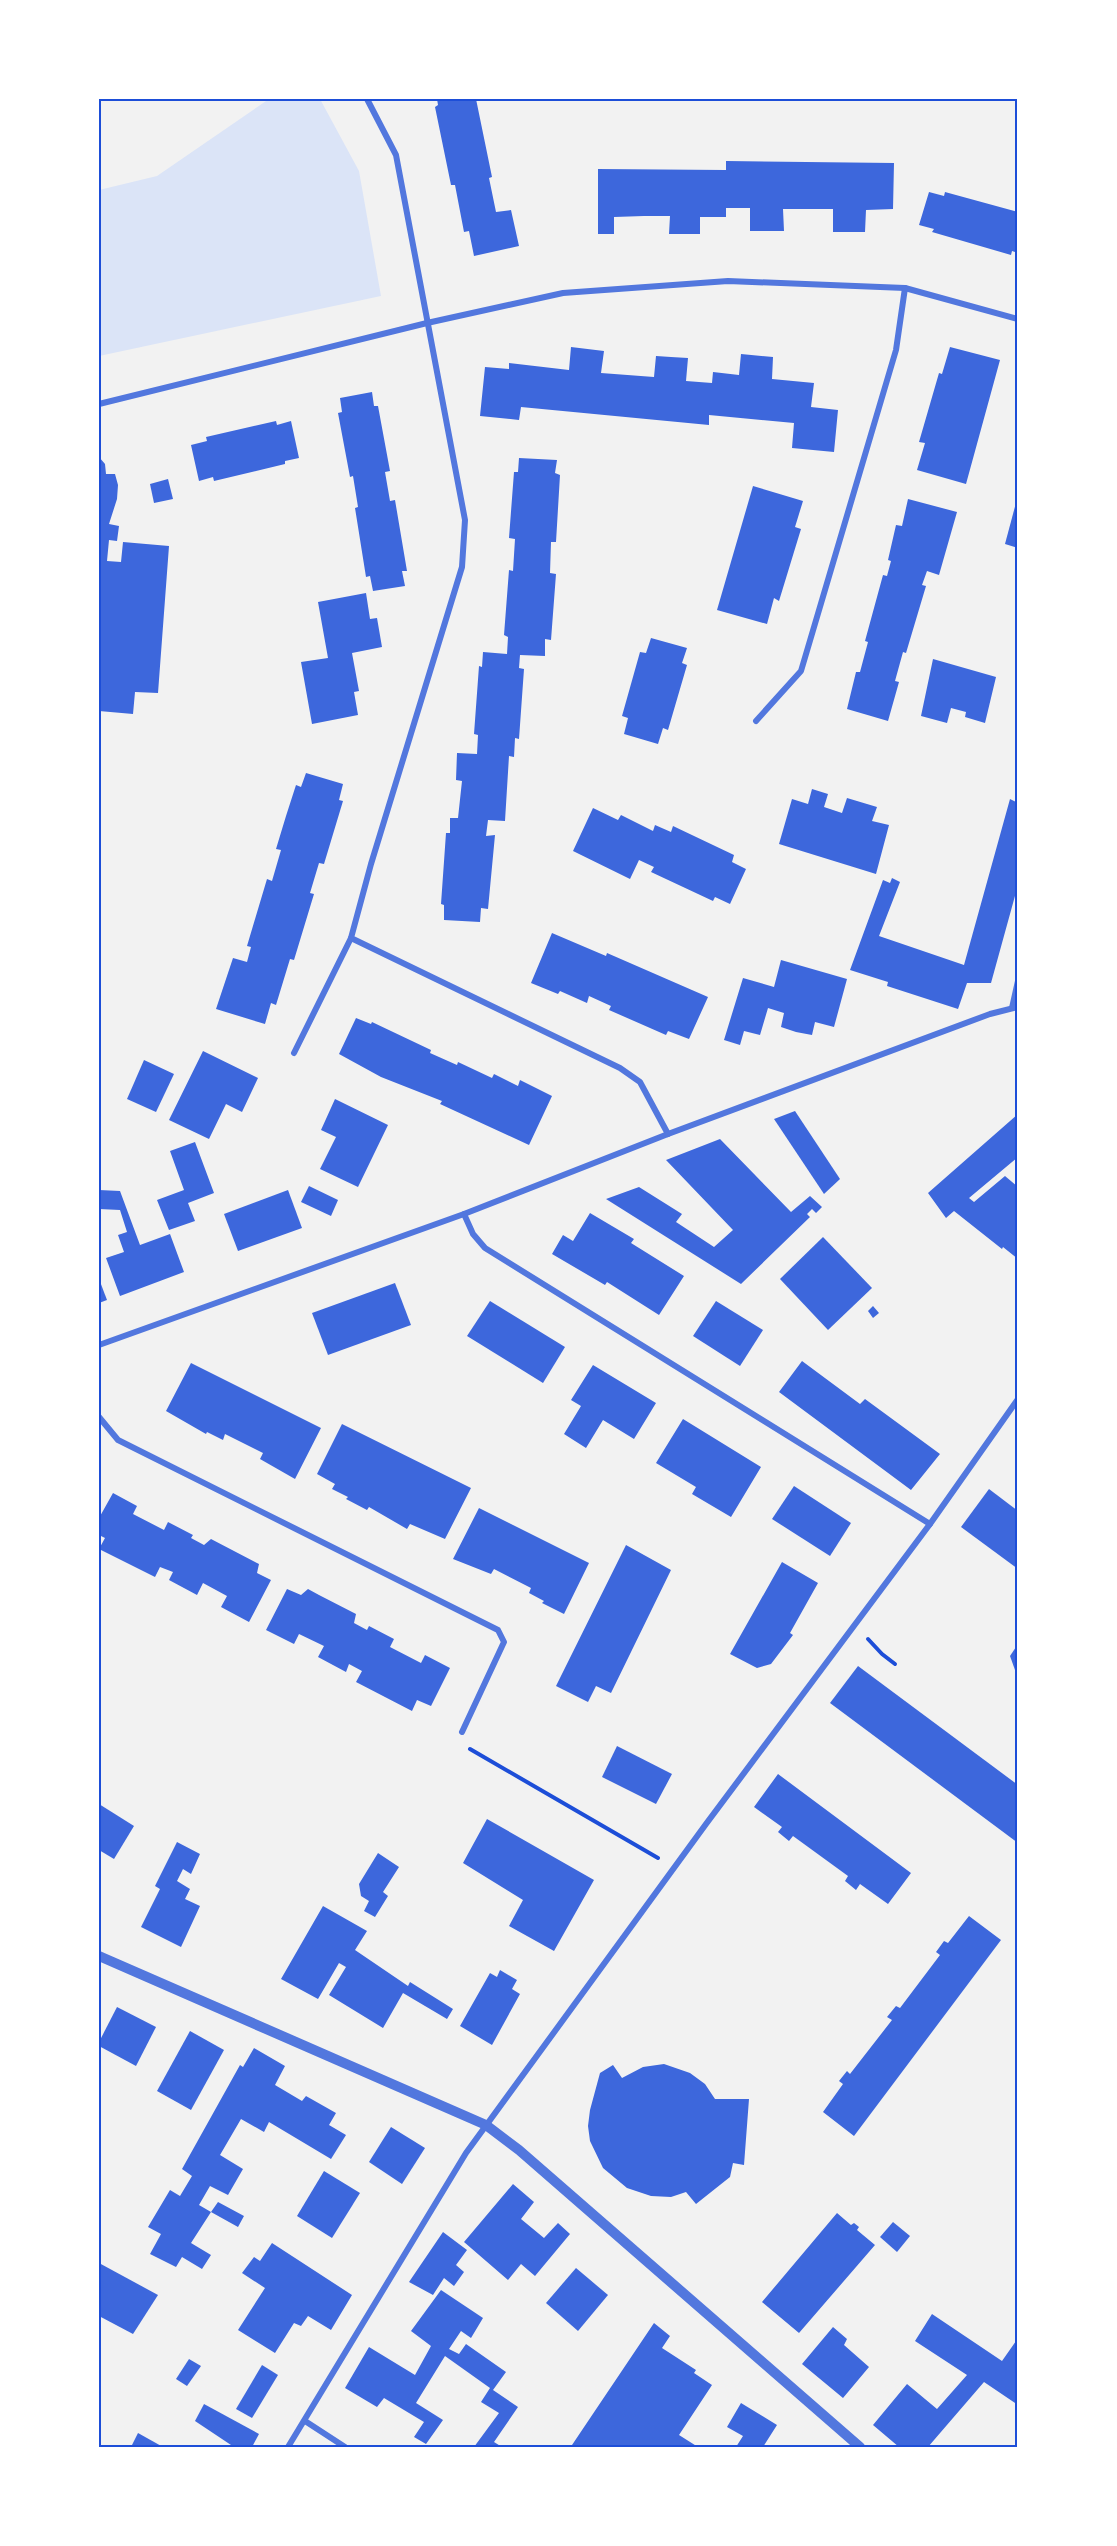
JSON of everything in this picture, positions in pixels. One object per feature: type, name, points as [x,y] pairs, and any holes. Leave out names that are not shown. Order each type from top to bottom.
[{"type":"street","points":[[294,1053],[351,938],[371,864],[462,567],[465,520],[396,155],[367,99]]},
{"type":"street","points":[[99,404],[427,323],[563,293],[728,281],[905,288],[1018,320]]},
{"type":"street","points":[[756,721],[801,671],[896,350],[905,288]]},
{"type":"street","points":[[351,938],[620,1068],[640,1082],[668,1134]]},
{"type":"street","points":[[99,1345],[464,1214],[668,1134],[990,1014],[1015,1007],[1018,981]]},
{"type":"street","points":[[464,1214],[472,1234],[485,1248],[930,1524]]},
{"type":"street","points":[[288,2447],[456,2170],[486,2125],[930,1524],[1018,1399]]},
{"type":"street","points":[[99,1417],[118,1440],[498,1630],[504,1642],[462,1732]]},
{"type":"street","points":[[99,1956],[486,2125],[519,2150],[860,2447]]},
{"type":"street","points":[[305,2421],[345,2447]]},
{"type":"path","points":[[866,1636],[882,1654],[895,1664]]},
{"type":"path","points":[[462,1732],[463,1745],[674,1868]]},
{"type":"shaded area","points":[[269,99],[320,99],[359,171],[381,296],[99,356],[99,190],[157,176]]},
{"type":"building","points":[[437,99],[476,99],[492,177],[489,178],[496,212],[511,210],[519,246],[474,256],[469,231],[464,232],[455,185],[451,185],[435,107],[438,105]]},
{"type":"building","points":[[726,161],[894,163],[893,209],[866,210],[865,232],[833,232],[833,209],[783,209],[784,231],[750,231],[750,208],[726,208],[726,217],[700,217],[700,234],[669,234],[670,216],[644,216],[614,217],[614,234],[598,234],[598,169],[726,170]]},
{"type":"building","points":[[929,192],[944,196],[945,192],[1018,212],[1018,253],[1012,251],[1011,255],[932,232],[934,229],[919,225]]},
{"type":"building","points":[[571,347],[604,351],[601,373],[654,377],[656,356],[688,358],[686,381],[712,383],[713,372],[739,375],[741,354],[773,357],[772,379],[814,383],[811,407],[838,410],[834,452],[792,448],[794,423],[709,415],[709,425],[521,407],[519,420],[480,416],[485,367],[509,369],[509,363],[569,370]]},
{"type":"building","points":[[950,347],[1000,360],[966,484],[917,470],[925,443],[919,442],[939,373],[942,374]]},
{"type":"building","points":[[372,392],[374,406],[378,406],[390,471],[385,472],[390,501],[395,500],[407,571],[402,571],[405,586],[373,591],[370,576],[366,577],[355,508],[358,507],[353,476],[350,477],[338,413],[342,412],[340,398]]},
{"type":"building","points":[[276,421],[277,425],[291,421],[299,458],[285,461],[285,464],[214,481],[213,477],[199,481],[191,445],[207,441],[206,437]]},
{"type":"building","points":[[99,457],[105,464],[106,474],[115,474],[118,485],[117,499],[109,524],[119,526],[117,541],[109,540],[107,561],[121,562],[123,542],[169,546],[158,693],[135,692],[133,714],[99,711]]},
{"type":"building","points":[[519,458],[557,460],[555,473],[560,475],[556,542],[551,542],[550,573],[556,574],[551,640],[545,639],[545,656],[520,655],[519,668],[524,669],[519,739],[515,738],[514,757],[509,756],[505,821],[488,820],[486,836],[495,835],[488,909],[481,908],[480,922],[444,920],[444,905],[441,904],[446,833],[450,833],[450,818],[458,818],[462,781],[456,780],[457,753],[477,754],[478,735],[474,734],[479,666],[482,667],[483,652],[507,654],[508,637],[504,635],[509,570],[513,571],[515,539],[509,538],[514,472],[518,472]]},
{"type":"building","points":[[168,479],[173,499],[154,503],[150,484]]},
{"type":"building","points":[[753,486],[803,501],[795,527],[801,529],[779,601],[774,598],[767,624],[717,610]]},
{"type":"building","points":[[908,499],[957,512],[939,575],[927,571],[922,585],[926,586],[906,653],[903,652],[895,681],[899,682],[888,721],[847,709],[856,672],[860,672],[868,642],[865,641],[883,575],[887,576],[891,561],[888,560],[896,525],[902,526]]},
{"type":"building","points":[[1018,499],[1018,548],[1005,544]]},
{"type":"building","points":[[366,593],[370,619],[377,618],[382,647],[352,653],[359,691],[354,692],[358,715],[312,724],[301,662],[328,658],[318,602]]},
{"type":"building","points":[[651,638],[687,648],[682,663],[687,665],[668,730],[663,728],[658,744],[624,734],[628,718],[622,716],[640,652],[646,653]]},
{"type":"building","points":[[933,659],[996,677],[985,723],[965,717],[966,712],[951,708],[947,723],[921,716]]},
{"type":"building","points":[[306,773],[343,784],[339,800],[343,801],[324,864],[319,863],[310,893],[314,894],[294,960],[290,959],[276,1005],[271,1003],[265,1024],[216,1009],[233,958],[247,962],[251,947],[247,946],[267,879],[272,881],[281,850],[276,849],[286,816],[296,785],[301,787]]},
{"type":"building","points":[[812,789],[828,794],[824,807],[842,813],[847,798],[877,807],[872,821],[889,825],[876,874],[779,844],[792,799],[808,804]]},
{"type":"building","points":[[1010,799],[1018,803],[1018,885],[991,983],[967,983],[958,1009],[887,986],[888,982],[850,970],[883,880],[890,883],[892,878],[900,882],[879,936],[964,965]]},
{"type":"building","points":[[593,808],[618,820],[621,815],[653,831],[655,825],[671,832],[673,826],[734,855],[732,862],[746,869],[730,904],[715,897],[713,901],[651,872],[654,867],[639,860],[630,879],[573,851]]},
{"type":"building","points":[[552,933],[606,956],[607,953],[708,997],[689,1039],[668,1031],[666,1035],[609,1010],[611,1006],[589,996],[587,1003],[560,991],[558,994],[531,983]]},
{"type":"building","points":[[781,960],[847,979],[834,1027],[815,1022],[812,1035],[796,1032],[781,1027],[784,1013],[768,1008],[760,1035],[744,1031],[740,1045],[724,1040],[743,978],[774,987]]},
{"type":"building","points":[[356,1018],[371,1024],[372,1022],[457,1065],[458,1062],[492,1078],[494,1074],[518,1086],[520,1080],[552,1096],[529,1145],[440,1104],[442,1101],[381,1077],[339,1054]]},
{"type":"building","points":[[203,1051],[258,1078],[242,1112],[226,1104],[209,1139],[169,1120]]},
{"type":"building","points":[[144,1060],[174,1074],[156,1112],[127,1099]]},
{"type":"building","points":[[335,1099],[388,1125],[358,1187],[320,1169],[336,1137],[321,1130]]},
{"type":"building","points":[[795,1111],[840,1179],[824,1194],[774,1119]]},
{"type":"building","points":[[1018,1114],[1018,1157],[969,1198],[974,1202],[1005,1176],[1018,1187],[1018,1259],[954,1211],[946,1218],[928,1193]]},
{"type":"building","points":[[720,1139],[791,1212],[810,1196],[822,1207],[816,1213],[812,1209],[807,1214],[810,1217],[741,1284],[606,1199],[639,1187],[682,1214],[676,1222],[714,1247],[733,1230],[666,1160]]},
{"type":"building","points":[[195,1142],[214,1193],[188,1203],[195,1221],[169,1230],[157,1200],[184,1190],[170,1151]]},
{"type":"building","points":[[309,1186],[338,1200],[331,1216],[301,1202]]},
{"type":"building","points":[[99,1190],[120,1191],[140,1245],[170,1234],[184,1272],[120,1296],[106,1258],[124,1252],[118,1235],[127,1232],[120,1210],[99,1209]]},
{"type":"building","points":[[288,1190],[302,1228],[238,1251],[224,1214]]},
{"type":"building","points":[[590,1213],[634,1239],[631,1243],[684,1276],[659,1315],[607,1282],[605,1285],[552,1254],[563,1235],[573,1241]]},
{"type":"building","points":[[823,1237],[872,1288],[828,1330],[780,1279]]},
{"type":"building","points":[[99,1279],[107,1300],[99,1303]]},
{"type":"building","points":[[395,1283],[411,1325],[328,1355],[312,1313]]},
{"type":"building","points":[[490,1301],[565,1347],[543,1383],[467,1336]]},
{"type":"building","points":[[716,1301],[763,1330],[740,1366],[693,1336]]},
{"type":"building","points":[[873,1306],[879,1313],[873,1318],[868,1311]]},
{"type":"building","points":[[802,1361],[860,1404],[865,1399],[940,1454],[911,1490],[779,1392]]},
{"type":"building","points":[[191,1363],[321,1428],[295,1479],[260,1459],[263,1453],[225,1434],[223,1440],[207,1432],[206,1434],[166,1411]]},
{"type":"building","points":[[593,1365],[656,1403],[634,1439],[603,1420],[586,1448],[564,1434],[581,1406],[571,1400]]},
{"type":"building","points":[[683,1419],[761,1467],[731,1517],[692,1494],[696,1487],[656,1463]]},
{"type":"building","points":[[342,1424],[471,1488],[445,1539],[410,1524],[407,1529],[369,1507],[367,1510],[332,1489],[335,1484],[317,1474]]},
{"type":"building","points":[[794,1486],[851,1523],[830,1556],[772,1519]]},
{"type":"building","points":[[989,1489],[1018,1511],[1018,1569],[961,1527]]},
{"type":"building","points":[[113,1493],[137,1506],[133,1514],[164,1530],[168,1522],[193,1535],[191,1538],[204,1545],[211,1539],[259,1564],[257,1573],[271,1580],[249,1622],[221,1607],[227,1596],[203,1583],[197,1595],[169,1580],[173,1572],[160,1567],[155,1577],[99,1549],[105,1538],[99,1535],[99,1518]]},
{"type":"building","points":[[479,1508],[589,1563],[564,1614],[542,1603],[544,1601],[529,1593],[531,1588],[494,1569],[491,1574],[453,1559]]},
{"type":"building","points":[[626,1545],[671,1570],[611,1693],[596,1686],[588,1702],[556,1686]]},
{"type":"building","points":[[782,1562],[818,1583],[790,1633],[793,1635],[771,1664],[757,1668],[730,1654]]},
{"type":"building","points":[[287,1589],[301,1595],[308,1589],[356,1614],[354,1623],[367,1630],[369,1626],[394,1639],[390,1647],[421,1663],[425,1655],[450,1668],[431,1706],[417,1700],[412,1711],[356,1682],[362,1671],[349,1664],[346,1672],[318,1657],[324,1646],[299,1634],[294,1644],[266,1630]]},
{"type":"building","points":[[1018,1644],[1018,1670],[1015,1670],[1010,1656]]},
{"type":"building","points":[[858,1666],[1018,1785],[1018,1843],[830,1703]]},
{"type":"building","points":[[617,1746],[672,1774],[656,1804],[602,1777]]},
{"type":"building","points":[[778,1774],[911,1873],[888,1904],[860,1884],[856,1890],[845,1881],[848,1876],[793,1836],[789,1841],[778,1832],[782,1827],[754,1807]]},
{"type":"building","points":[[99,1804],[134,1826],[114,1859],[99,1850]]},
{"type":"building","points":[[487,1819],[594,1880],[554,1951],[509,1926],[523,1900],[463,1863]]},
{"type":"building","points":[[177,1842],[200,1854],[191,1874],[183,1869],[177,1881],[190,1889],[185,1899],[200,1906],[181,1947],[141,1927],[160,1889],[155,1886]]},
{"type":"building","points":[[378,1853],[399,1867],[383,1892],[388,1896],[375,1917],[364,1911],[369,1901],[361,1896],[359,1884]]},
{"type":"building","points":[[323,1906],[367,1931],[355,1950],[408,1986],[410,1982],[453,2009],[447,2019],[403,1993],[383,2028],[329,1995],[346,1967],[339,1963],[318,1999],[281,1979]]},
{"type":"building","points":[[969,1916],[1001,1940],[854,2136],[823,2112],[843,2084],[839,2081],[847,2071],[850,2074],[892,2020],[887,2017],[896,2006],[900,2008],[940,1955],[936,1952],[944,1941],[948,1943]]},
{"type":"building","points":[[500,1970],[517,1980],[512,1989],[520,1994],[492,2045],[460,2026],[490,1973],[497,1977]]},
{"type":"building","points":[[117,2007],[156,2027],[136,2066],[99,2046]]},
{"type":"building","points":[[190,2031],[224,2050],[191,2110],[157,2091]]},
{"type":"building","points":[[254,2048],[285,2066],[275,2085],[302,2101],[306,2096],[336,2113],[329,2125],[346,2135],[331,2159],[269,2122],[264,2132],[241,2119],[220,2155],[243,2169],[228,2195],[210,2186],[199,2205],[211,2212],[191,2243],[211,2255],[202,2269],[182,2257],[176,2267],[150,2254],[161,2234],[148,2227],[170,2190],[180,2196],[192,2176],[182,2169],[240,2065],[243,2067]]},
{"type":"building","points":[[664,2064],[690,2073],[705,2084],[715,2099],[749,2099],[744,2165],[733,2163],[730,2177],[696,2204],[686,2192],[671,2197],[651,2196],[627,2188],[603,2168],[590,2141],[588,2126],[590,2110],[600,2073],[613,2065],[622,2078],[643,2067]]},
{"type":"building","points":[[391,2127],[425,2148],[402,2184],[369,2162]]},
{"type":"building","points":[[324,2171],[360,2193],[332,2238],[297,2216]]},
{"type":"building","points":[[513,2184],[534,2202],[521,2219],[544,2238],[558,2223],[570,2234],[535,2276],[521,2264],[508,2280],[464,2242]]},
{"type":"building","points":[[218,2202],[244,2216],[238,2227],[211,2212]]},
{"type":"building","points":[[837,2213],[851,2225],[854,2223],[859,2227],[857,2230],[875,2245],[799,2333],[762,2302]]},
{"type":"building","points":[[893,2222],[910,2236],[897,2252],[880,2237]]},
{"type":"building","points":[[443,2232],[467,2250],[456,2265],[464,2272],[454,2286],[444,2278],[433,2295],[409,2282]]},
{"type":"building","points":[[272,2243],[352,2295],[331,2330],[308,2316],[301,2326],[294,2323],[275,2353],[238,2330],[265,2288],[242,2273],[254,2257],[260,2261]]},
{"type":"building","points":[[99,2263],[158,2295],[133,2334],[99,2316]]},
{"type":"building","points":[[576,2268],[608,2295],[578,2331],[546,2303]]},
{"type":"building","points":[[441,2290],[483,2318],[471,2338],[461,2331],[449,2349],[459,2354],[466,2344],[506,2372],[493,2390],[518,2407],[494,2442],[502,2447],[474,2447],[499,2413],[481,2402],[490,2388],[445,2356],[416,2403],[443,2420],[426,2444],[414,2437],[424,2422],[384,2398],[377,2407],[345,2388],[369,2347],[415,2375],[431,2346],[411,2331]]},
{"type":"building","points":[[932,2314],[1002,2361],[1016,2341],[1018,2343],[1018,2405],[984,2382],[928,2447],[899,2447],[873,2425],[907,2384],[937,2409],[967,2375],[915,2341]]},
{"type":"building","points":[[654,2323],[670,2336],[662,2348],[696,2370],[694,2373],[712,2385],[679,2435],[698,2447],[575,2447],[572,2445]]},
{"type":"building","points":[[833,2327],[847,2339],[844,2345],[869,2367],[843,2398],[802,2364]]},
{"type":"building","points":[[189,2359],[201,2366],[187,2386],[176,2379]]},
{"type":"building","points":[[262,2365],[278,2375],[252,2418],[236,2409]]},
{"type":"building","points":[[741,2403],[777,2425],[763,2447],[736,2447],[743,2436],[727,2427]]},
{"type":"building","points":[[204,2404],[259,2434],[252,2447],[234,2447],[195,2421]]},
{"type":"building","points":[[138,2433],[163,2447],[131,2447]]}]
